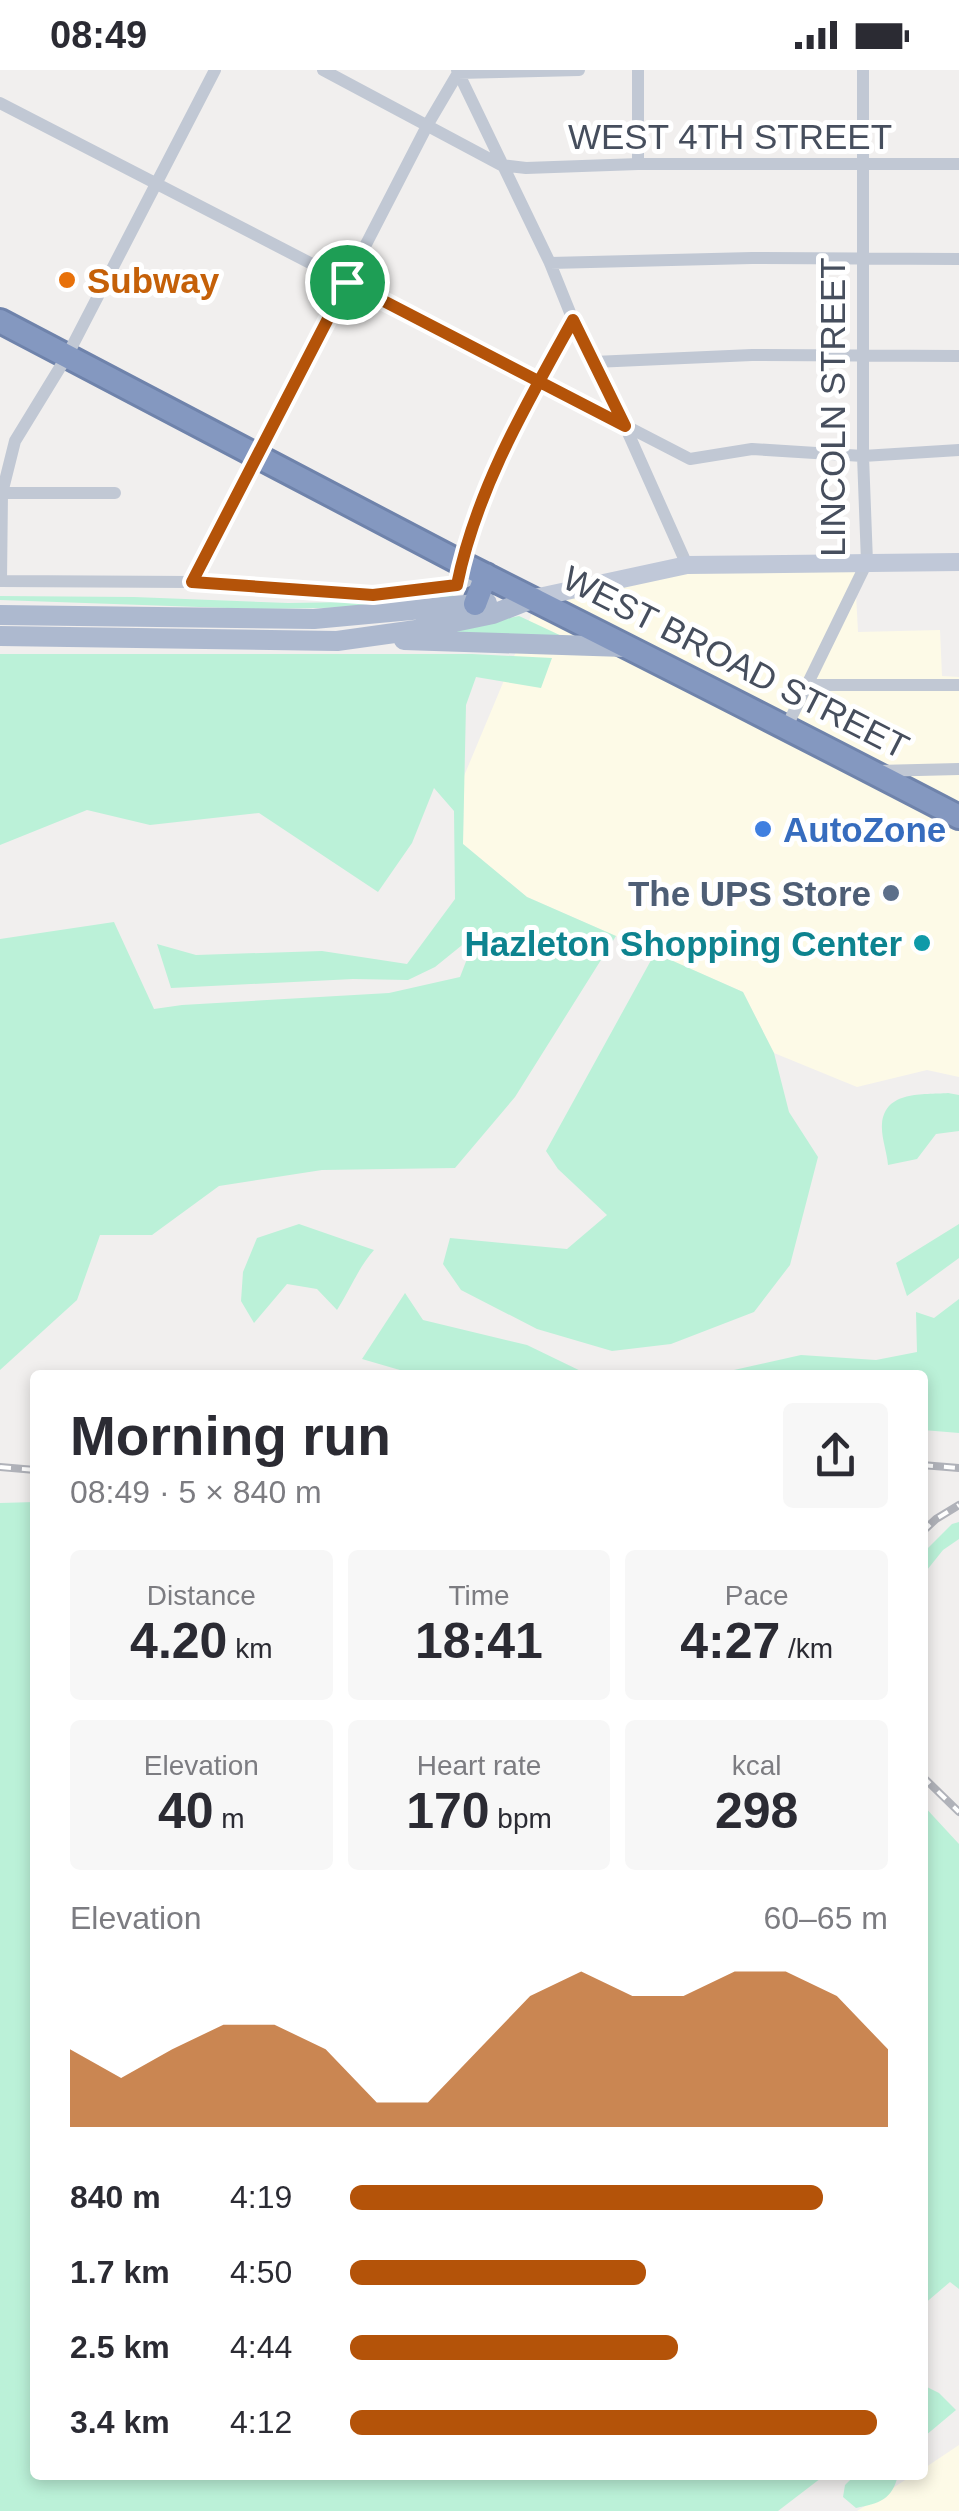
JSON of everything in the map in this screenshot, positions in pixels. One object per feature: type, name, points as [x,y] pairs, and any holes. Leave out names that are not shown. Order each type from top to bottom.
[{"type":"highway","name":"WEST BROAD STREET","points":[[0,321],[472,574],[534,598],[959,817]]},
{"type":"highway","points":[[472,574],[476,604]]},
{"type":"main road","points":[[0,616],[314,619],[534,598]]},
{"type":"main road","points":[[337,640],[416,630],[492,614],[534,598]]},
{"type":"main road","points":[[0,636],[624,647]]},
{"type":"street","points":[[215,70],[67,356],[14,441],[1,493],[0,581],[192,582],[373,595],[472,574],[497,462],[573,320]]},
{"type":"street","points":[[323,70],[501,165]]},
{"type":"street","points":[[457,72],[579,70]]},
{"type":"street","points":[[638,70],[638,164]]},
{"type":"street","name":"LINCOLN STREET","points":[[786,728],[867,562],[863,456],[863,70]]},
{"type":"street","points":[[192,582],[457,72]]},
{"type":"street","points":[[457,72],[550,263],[687,565]]},
{"type":"street","points":[[0,104],[690,458],[752,448],[863,456],[959,450]]},
{"type":"street","name":"WEST 4TH STREET","points":[[501,165],[526,168],[959,164]]},
{"type":"street","points":[[550,263],[959,259]]},
{"type":"street","points":[[594,362],[752,356],[959,356]]},
{"type":"street","points":[[1,493],[114,493]]},
{"type":"street","points":[[534,598],[687,565],[959,562]]},
{"type":"street","points":[[808,685],[959,685]]},
{"type":"street","points":[[872,771],[959,769]]},
{"type":"shaded area","points":[[854,555],[858,632],[940,630],[942,676],[959,677],[959,1077],[927,1070],[857,1087],[774,1053],[743,992],[527,897],[463,844],[464,776],[543,587]]},
{"type":"shaded area","points":[[959,2445],[959,2511],[857,2511],[905,2480],[928,2480],[928,2466]]},
{"type":"green space","points":[[453,595],[454,599],[377,607],[258,609],[0,600],[0,596],[134,597],[288,603],[417,601]]},
{"type":"green space","points":[[519,616],[566,638],[437,633]]},
{"type":"green space","points":[[0,654],[472,654],[552,658],[541,688],[476,677],[466,705],[463,844],[527,897],[616,936],[515,1097],[455,1168],[322,1170],[219,1186],[152,1235],[100,1235],[77,1300],[0,1370],[0,939],[114,922],[154,1009],[389,993],[460,977],[477,933],[435,967],[408,980],[171,988],[157,944],[196,955],[322,951],[407,964],[455,899],[454,811],[434,788],[412,843],[378,892],[259,813],[150,825],[87,810],[0,845]]},
{"type":"green space","points":[[655,953],[743,992],[774,1053],[789,1112],[818,1157],[790,1265],[754,1312],[671,1344],[612,1351],[537,1329],[461,1290],[443,1264],[450,1238],[567,1249],[607,1215],[558,1169],[546,1151]]},
{"type":"green space","points":[[959,1095],[959,1131],[936,1134],[917,1159],[888,1165],[882,1124],[890,1105],[907,1096]]},
{"type":"green space","points":[[299,1224],[374,1250],[337,1310],[317,1289],[287,1284],[254,1323],[241,1301],[243,1272],[257,1238]]},
{"type":"green space","points":[[959,1224],[959,1258],[907,1296],[896,1263]]},
{"type":"green space","points":[[405,1293],[423,1320],[527,1345],[579,1370],[400,1370],[362,1359]]},
{"type":"green space","points":[[959,1299],[959,1433],[928,1430],[928,1370],[734,1370],[801,1355],[876,1360],[917,1352],[916,1312],[934,1318]]},
{"type":"green space","points":[[30,1502],[30,2480],[818,2480],[778,2511],[0,2511],[0,1503]]},
{"type":"green space","points":[[959,1522],[959,1539],[943,1550],[928,1569],[928,1548]]},
{"type":"green space","points":[[928,1810],[959,1844],[959,2289],[950,2282],[928,2301]]},
{"type":"green space","points":[[928,2388],[956,2410],[928,2433]]},
{"type":"green space","points":[[850,2480],[896,2480],[884,2499],[856,2508],[843,2497]]},
{"type":"railway","points":[[928,1465],[959,1468]]},
{"type":"railway","points":[[0,1467],[30,1470]]},
{"type":"railway","points":[[928,1526],[959,1505]]},
{"type":"railway","points":[[928,1782],[959,1812]]},
{"type":"place","name":"Subway","points":[[67,280]]},
{"type":"place","name":"AutoZone","points":[[763,829]]},
{"type":"place","name":"The UPS Store","points":[[891,893]]},
{"type":"place","name":"Hazleton Shopping Center","points":[[922,943]]},
{"type":"route","points":[[347,282],[192,582],[373,595],[457,585],[497,462],[539,381],[573,320],[625,426],[539,381],[347,282]]}]
